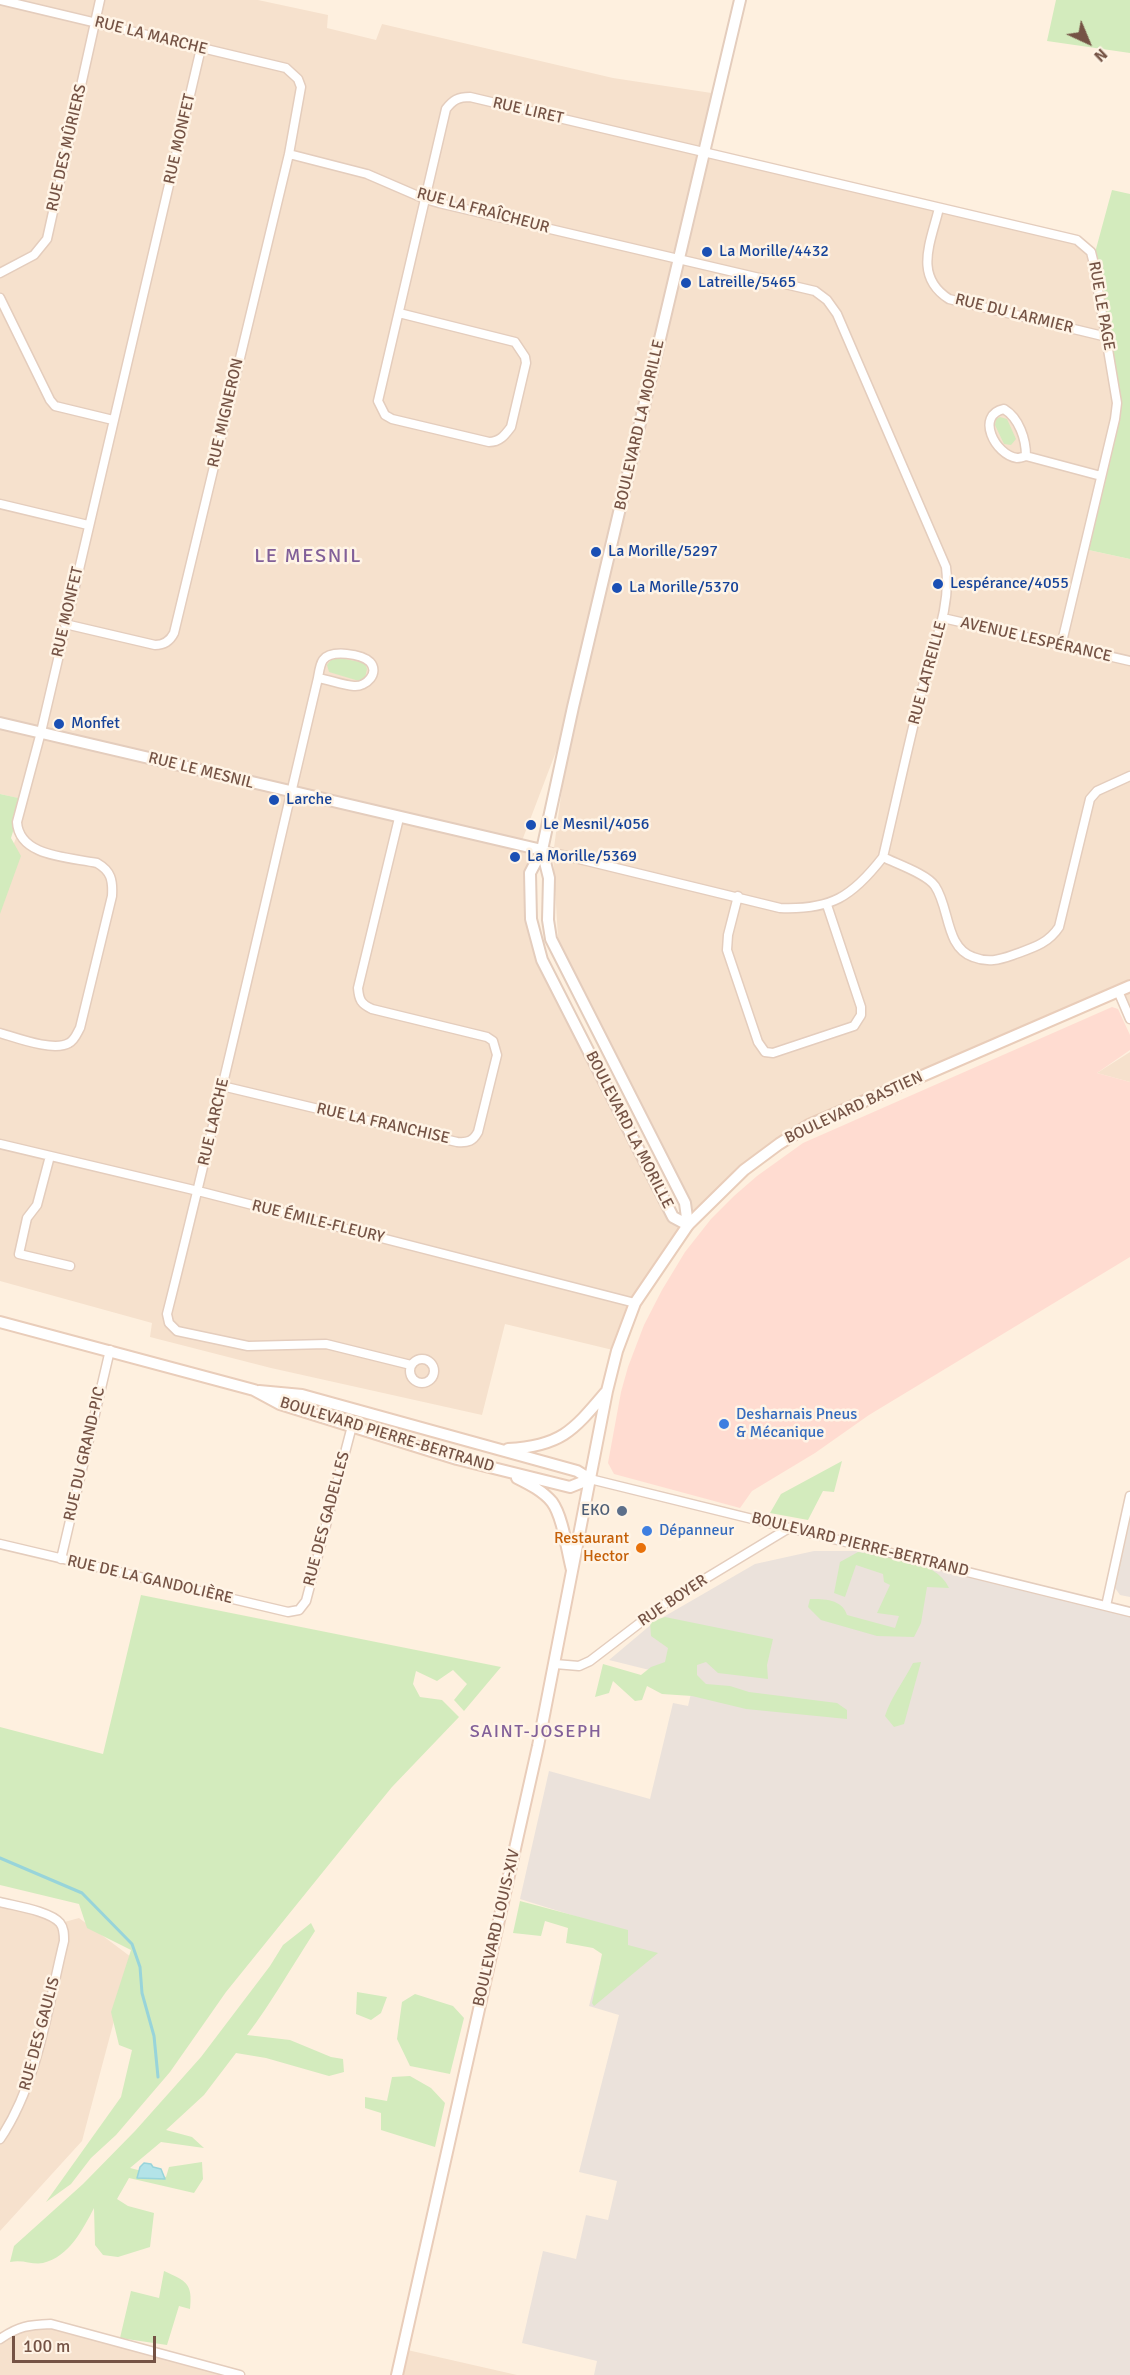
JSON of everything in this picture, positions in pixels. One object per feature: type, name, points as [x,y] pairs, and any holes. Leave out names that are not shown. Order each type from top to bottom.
[{"type":"main road","name":"BOULEVARD LA MORILLE","points":[[688,1225],[674,1217],[542,960],[531,919],[530,873],[542,850],[573,706],[740,0]]},
{"type":"main road","name":"RUE LE MESNIL","points":[[0,723],[542,850]]},
{"type":"main road","name":"BOULEVARD LA MORILLE","points":[[542,850],[549,878],[548,920],[551,939],[685,1203],[688,1225]]},
{"type":"main road","name":"BOULEVARD BASTIEN","points":[[590,1479],[617,1351],[635,1303],[688,1225],[744,1170],[809,1125],[1130,986]]},
{"type":"main road","name":"BOULEVARD PIERRE-BERTRAND","points":[[0,1322],[254,1390],[302,1395],[577,1471],[590,1479]]},
{"type":"main road","name":"BOULEVARD PIERRE-BERTRAND","points":[[254,1390],[280,1404],[457,1459],[570,1487],[590,1479]]},
{"type":"main road","points":[[498,1450],[534,1448],[553,1442],[568,1433],[583,1419],[607,1391]]},
{"type":"main road","points":[[504,1470],[536,1488],[552,1503],[560,1522],[573,1572]]},
{"type":"main road","name":"BOULEVARD LOUIS-XIV","points":[[397,2375],[555,1664],[590,1479]]},
{"type":"street","name":"RUE LA MARCHE","points":[[0,0],[286,68],[298,79]]},
{"type":"street","name":"RUE DES MÛRIERS","points":[[0,273],[34,255],[47,239],[100,0]]},
{"type":"street","name":"RUE MONFET","points":[[0,1033],[50,1046],[68,1044],[74,1039],[80,1028],[112,896],[113,883],[106,868],[97,863],[32,848],[18,832],[17,822],[41,732],[201,48]]},
{"type":"street","name":"RUE MIGNERON","points":[[65,624],[155,645],[162,645],[171,639],[174,633],[289,154],[301,93],[298,79]]},
{"type":"street","name":"RUE LIRET","points":[[425,199],[446,109],[452,101],[460,97],[470,97],[705,152]]},
{"type":"street","name":"RUE LE PAGE","points":[[705,152],[1077,240],[1091,252],[1117,403],[1061,645]]},
{"type":"street","name":"RUE LA FRAÎCHEUR","points":[[289,154],[367,174],[425,199],[679,259]]},
{"type":"street","points":[[399,313],[515,342],[521,348],[526,363],[511,427],[506,434],[494,442],[489,442],[401,421],[385,415],[378,401],[425,199]]},
{"type":"street","name":"RUE DU LARMIER","points":[[939,208],[926,262],[927,273],[940,293],[949,299],[1107,337]]},
{"type":"street","name":"RUE LATREILLE","points":[[542,850],[780,908],[827,905],[850,892],[867,878],[883,857],[925,679],[943,618],[947,590],[946,567],[837,314],[827,300],[815,291],[803,287],[679,259]]},
{"type":"street","points":[[0,298],[55,406],[113,420]]},
{"type":"street","points":[[1026,456],[1026,442],[1012,414],[1004,409],[996,411],[989,417],[988,426],[999,448],[1017,458],[1026,456],[1101,476]]},
{"type":"street","points":[[0,504],[88,525]]},
{"type":"street","name":"AVENUE LESPÉRANCE","points":[[943,618],[1130,662]]},
{"type":"street","name":"RUE LARCHE","points":[[318,678],[362,686],[369,682],[373,674],[373,665],[369,660],[338,652],[322,661],[167,1314],[169,1323],[177,1331],[248,1346],[326,1344],[411,1365]]},
{"type":"street","points":[[883,857],[927,878],[935,886],[956,943],[962,951],[979,960],[999,960],[1046,943],[1053,936],[1059,927],[1090,799],[1097,791],[1130,776]]},
{"type":"street","name":"RUE LA FRANCHISE","points":[[222,1086],[458,1142],[469,1142],[475,1138],[497,1055],[497,1048],[493,1041],[487,1037],[372,1009],[363,1005],[359,998],[358,988],[399,818]]},
{"type":"street","points":[[738,896],[728,935],[728,950],[758,1042],[765,1052],[773,1053],[854,1026],[861,1015],[861,1007],[827,905]]},
{"type":"street","points":[[1118,991],[1130,1019]]},
{"type":"street","name":"RUE ÉMILE-FLEURY","points":[[0,1144],[198,1191],[635,1303]]},
{"type":"street","points":[[50,1156],[37,1205],[27,1218],[18,1254],[70,1266]]},
{"type":"street","name":"RUE DU GRAND-PIC","points":[[61,1559],[110,1350]]},
{"type":"street","name":"RUE DES GADELLES","points":[[300,1610],[306,1601],[352,1426]]},
{"type":"street","name":"BOULEVARD PIERRE-BERTRAND","points":[[590,1479],[1130,1612]]},
{"type":"street","points":[[1106,1606],[1130,1496]]},
{"type":"street","name":"RUE BOYER","points":[[555,1664],[579,1666],[590,1661],[670,1600],[789,1528]]},
{"type":"street","name":"RUE DE LA GANDOLIÈRE","points":[[0,1544],[288,1612],[300,1610]]},
{"type":"street","name":"RUE DES GAULIS","points":[[0,1902],[53,1917],[64,1930],[64,1941],[31,2074],[20,2104],[0,2139]]},
{"type":"street","points":[[0,2339],[16,2329],[30,2325],[51,2324],[240,2375]]},
{"type":"shaded area","points":[[0,0],[258,0],[328,15],[327,28],[376,40],[382,24],[613,78],[718,94],[705,151],[1077,240],[1091,252],[1117,403],[1084,549],[1130,559],[1130,1019],[1118,991],[779,1144],[688,1225],[635,1303],[617,1351],[505,1324],[482,1415],[271,1368],[150,1337],[152,1323],[0,1281],[0,879],[18,833],[22,799],[0,794]],"holes":[[[573,707],[553,855],[559,954],[638,1106],[687,1224],[673,1217],[535,940],[530,873],[542,850],[520,846]]]},
{"type":"shaded area","points":[[1112,1007],[1118,1009],[1130,1035],[1130,1050],[1097,1073],[1130,1082],[1130,1257],[869,1415],[815,1453],[752,1491],[740,1508],[614,1474],[608,1463],[621,1392],[644,1325],[685,1252],[711,1219],[734,1196],[757,1176],[803,1143]]},
{"type":"shaded area","points":[[1130,1052],[1130,1082],[1097,1073]]},
{"type":"shaded area","points":[[1130,1520],[1130,1597],[1120,1595],[1115,1588]]},
{"type":"shaded area","points":[[814,1551],[858,1551],[1130,1615],[1130,2375],[594,2375],[597,2361],[522,2343],[543,2251],[576,2259],[586,2215],[608,2220],[617,2181],[579,2172],[619,2015],[589,2006],[610,1927],[520,1899],[549,1771],[650,1799],[673,1703],[688,1706],[694,1681],[609,1660],[653,1623],[755,1564]]},
{"type":"shaded area","points":[[0,1902],[61,1923],[79,1918],[131,1957],[82,2141],[0,2231]]},
{"type":"shaded area","points":[[51,2324],[240,2375],[0,2375],[0,2339],[16,2329]]},
{"type":"shaded area","points":[[403,2349],[517,2375],[397,2375]]},
{"type":"green space","points":[[1056,0],[1130,0],[1130,53],[1047,41]]},
{"type":"green space","points":[[1112,190],[1130,194],[1130,559],[1084,549],[1115,419],[1093,260]]},
{"type":"green space","points":[[1000,417],[1007,419],[1016,439],[1011,445],[1004,444],[995,425],[996,419]]},
{"type":"green space","points":[[340,658],[365,663],[367,669],[365,678],[359,681],[329,672],[327,665],[331,660]]},
{"type":"green space","points":[[0,794],[23,799],[11,838],[21,856],[0,914]]},
{"type":"green space","points":[[842,1461],[834,1492],[823,1491],[808,1520],[770,1513],[781,1494]]},
{"type":"green space","points":[[858,1552],[909,1561],[922,1565],[943,1578],[949,1588],[927,1587],[921,1623],[914,1637],[877,1636],[821,1620],[808,1607],[810,1599],[832,1601],[841,1606],[847,1615],[895,1628],[899,1616],[877,1613],[890,1585],[884,1582],[883,1574],[856,1565],[845,1597],[834,1593],[840,1562]]},
{"type":"green space","points":[[141,1595],[501,1667],[464,1711],[454,1700],[467,1684],[453,1670],[437,1681],[416,1671],[413,1684],[420,1697],[442,1700],[459,1717],[392,1787],[356,1831],[226,1992],[170,2072],[116,2135],[91,2158],[71,2184],[46,2202],[121,2097],[132,2050],[119,2045],[111,2012],[131,1950],[87,1928],[79,1904],[0,1885],[0,1727],[103,1754]]},
{"type":"green space","points":[[665,1617],[773,1639],[767,1665],[768,1679],[718,1673],[706,1662],[697,1665],[697,1675],[706,1684],[837,1703],[847,1710],[847,1719],[746,1709],[692,1696],[662,1694],[647,1686],[642,1700],[635,1701],[613,1681],[609,1693],[595,1697],[603,1664],[641,1675],[651,1667],[665,1662],[668,1648],[651,1636],[650,1622]]},
{"type":"green space","points":[[921,1662],[904,1724],[894,1727],[885,1716],[913,1663]]},
{"type":"green space","points":[[520,1901],[628,1930],[628,1945],[658,1953],[594,2006],[592,2003],[602,1954],[593,1948],[566,1943],[568,1928],[545,1921],[541,1936],[513,1933]]},
{"type":"green space","points":[[311,1923],[315,1931],[247,2035],[290,2040],[331,2057],[343,2059],[344,2072],[329,2076],[266,2058],[236,2053],[204,2095],[166,2130],[192,2137],[204,2148],[161,2142],[130,2168],[166,2177],[169,2167],[202,2162],[203,2179],[194,2193],[129,2178],[117,2199],[128,2206],[154,2213],[150,2247],[118,2257],[103,2255],[95,2245],[94,2208],[74,2241],[60,2255],[43,2263],[10,2262],[14,2246],[83,2184],[135,2131],[201,2057],[270,1966],[283,1945]]},
{"type":"green space","points":[[357,1992],[387,1997],[381,2013],[371,2020],[356,2014]]},
{"type":"green space","points":[[415,1994],[453,2006],[464,2018],[450,2074],[410,2066],[397,2039],[402,2002]]},
{"type":"green space","points":[[410,2076],[431,2088],[445,2103],[435,2147],[381,2130],[381,2113],[365,2108],[365,2097],[387,2101],[392,2077]]},
{"type":"green space","points":[[164,2271],[186,2284],[191,2300],[190,2309],[179,2306],[167,2345],[120,2338],[131,2291],[159,2298]]},
{"type":"water","points":[[144,2163],[161,2169],[165,2179],[137,2178],[140,2167]]},
{"type":"waterway","points":[[0,1858],[82,1893],[132,1944],[140,1967],[142,1993],[154,2036],[158,2077]]},
{"type":"place","name":"La Morille/4432","points":[[707,252]]},
{"type":"place","name":"Latreille/5465","points":[[686,283]]},
{"type":"place","name":"La Morille/5297","points":[[596,552]]},
{"type":"place","name":"Lespérance/4055","points":[[938,584]]},
{"type":"place","name":"La Morille/5370","points":[[617,588]]},
{"type":"place","name":"Monfet","points":[[59,724]]},
{"type":"place","name":"Larche","points":[[274,800]]},
{"type":"place","name":"Le Mesnil/4056","points":[[531,825]]},
{"type":"place","name":"La Morille/5369","points":[[515,857]]},
{"type":"place","name":"Desharnais Pneus & Mécanique","points":[[724,1424]]},
{"type":"place","name":"EKO","points":[[622,1511]]},
{"type":"place","name":"Dépanneur","points":[[647,1531]]},
{"type":"place","name":"Restaurant Hector","points":[[641,1548]]},
{"type":"district","name":"LE MESNIL","points":[[308,557]]},
{"type":"district","name":"SAINT-JOSEPH","points":[[536,1732]]}]
